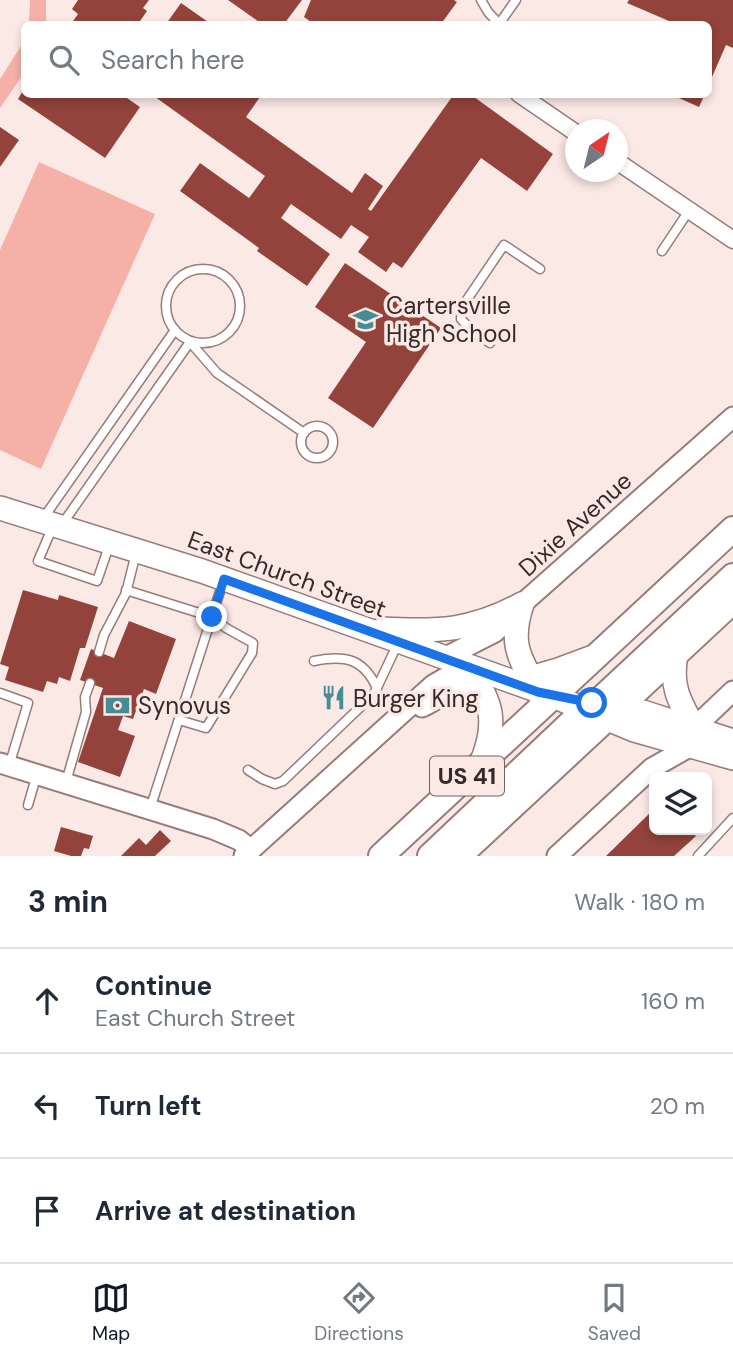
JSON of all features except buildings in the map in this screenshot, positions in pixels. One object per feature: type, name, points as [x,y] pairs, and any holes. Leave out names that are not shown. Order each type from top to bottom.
[{"type":"main road","name":"East Church Street","points":[[0,508],[224,579],[466,666],[597,709],[647,734],[733,741]]},
{"type":"main road","name":"US 41","points":[[381,856],[481,764],[534,687],[596,656],[733,529]]},
{"type":"main road","points":[[430,856],[597,709],[733,576]]},
{"type":"main road","name":"US 41","points":[[459,856],[597,709],[676,654],[733,601]]},
{"type":"main road","points":[[360,628],[413,631],[457,629],[493,618],[522,604]]},
{"type":"main road","points":[[522,604],[515,639],[534,687]]},
{"type":"main road","points":[[676,654],[673,682],[692,737]]},
{"type":"main road","points":[[466,666],[487,699],[492,717],[492,730],[481,764]]},
{"type":"main road","name":"East Church Street","points":[[597,709],[643,712],[733,758]]},
{"type":"main road","points":[[393,856],[405,834]]},
{"type":"street","points":[[525,98],[565,125]]},
{"type":"street","points":[[628,169],[733,240]]},
{"type":"street","name":"Dixie Avenue","points":[[435,655],[495,632],[522,604],[733,417]]},
{"type":"street","points":[[433,685],[435,655]]},
{"type":"street","points":[[4,764],[227,834],[239,840],[248,853],[433,685],[466,666]]},
{"type":"street","points":[[401,715],[462,687],[478,692],[487,699]]},
{"type":"street","points":[[557,856],[652,768],[692,737],[733,691]]},
{"type":"street","points":[[647,734],[655,754],[652,768]]},
{"type":"lane","points":[[481,0],[496,21]]},
{"type":"lane","points":[[501,21],[516,0]]},
{"type":"lane","points":[[662,251],[690,209]]},
{"type":"lane","points":[[490,342],[471,331],[461,319],[462,307],[504,245],[540,269]]},
{"type":"lane","points":[[190,342],[207,343],[219,340],[236,324],[240,300],[236,289],[219,272],[194,270],[173,283],[167,295],[168,319],[175,330],[190,342],[217,373],[304,433]]},
{"type":"lane","points":[[110,542],[97,581],[38,561],[52,523],[175,330]]},
{"type":"lane","points":[[52,523],[190,342]]},
{"type":"lane","points":[[312,426],[327,429],[333,438],[332,448],[320,457],[310,456],[301,443],[304,433],[312,426]]},
{"type":"lane","points":[[99,652],[104,635],[126,590],[136,550]]},
{"type":"lane","points":[[150,809],[224,579]]},
{"type":"lane","points":[[126,590],[212,617],[253,643],[252,653],[206,728],[179,720]]},
{"type":"lane","points":[[248,770],[275,784],[283,781],[365,704],[377,688],[398,642]]},
{"type":"lane","points":[[314,661],[346,659],[362,665],[377,688]]},
{"type":"lane","points":[[65,783],[86,712],[85,697],[90,683]]},
{"type":"lane","points":[[0,693],[28,703],[4,764]]},
{"type":"lane","points":[[28,805],[37,774]]},
{"type":"lane","points":[[698,856],[733,818]]},
{"type":"shaded area","points":[[30,0],[46,0],[46,21],[29,21]]},
{"type":"shaded area","points":[[21,46],[21,77],[0,108],[0,79]]},
{"type":"shaded area","points":[[39,162],[155,214],[41,469],[0,450],[0,250]]},
{"type":"place","name":"Cartersville High School","points":[[366,319]]},
{"type":"place","name":"Burger King","points":[[333,698]]},
{"type":"place","name":"Synovus","points":[[118,705]]},
{"type":"route","points":[[212,617],[224,579],[538,692],[592,703]]}]
